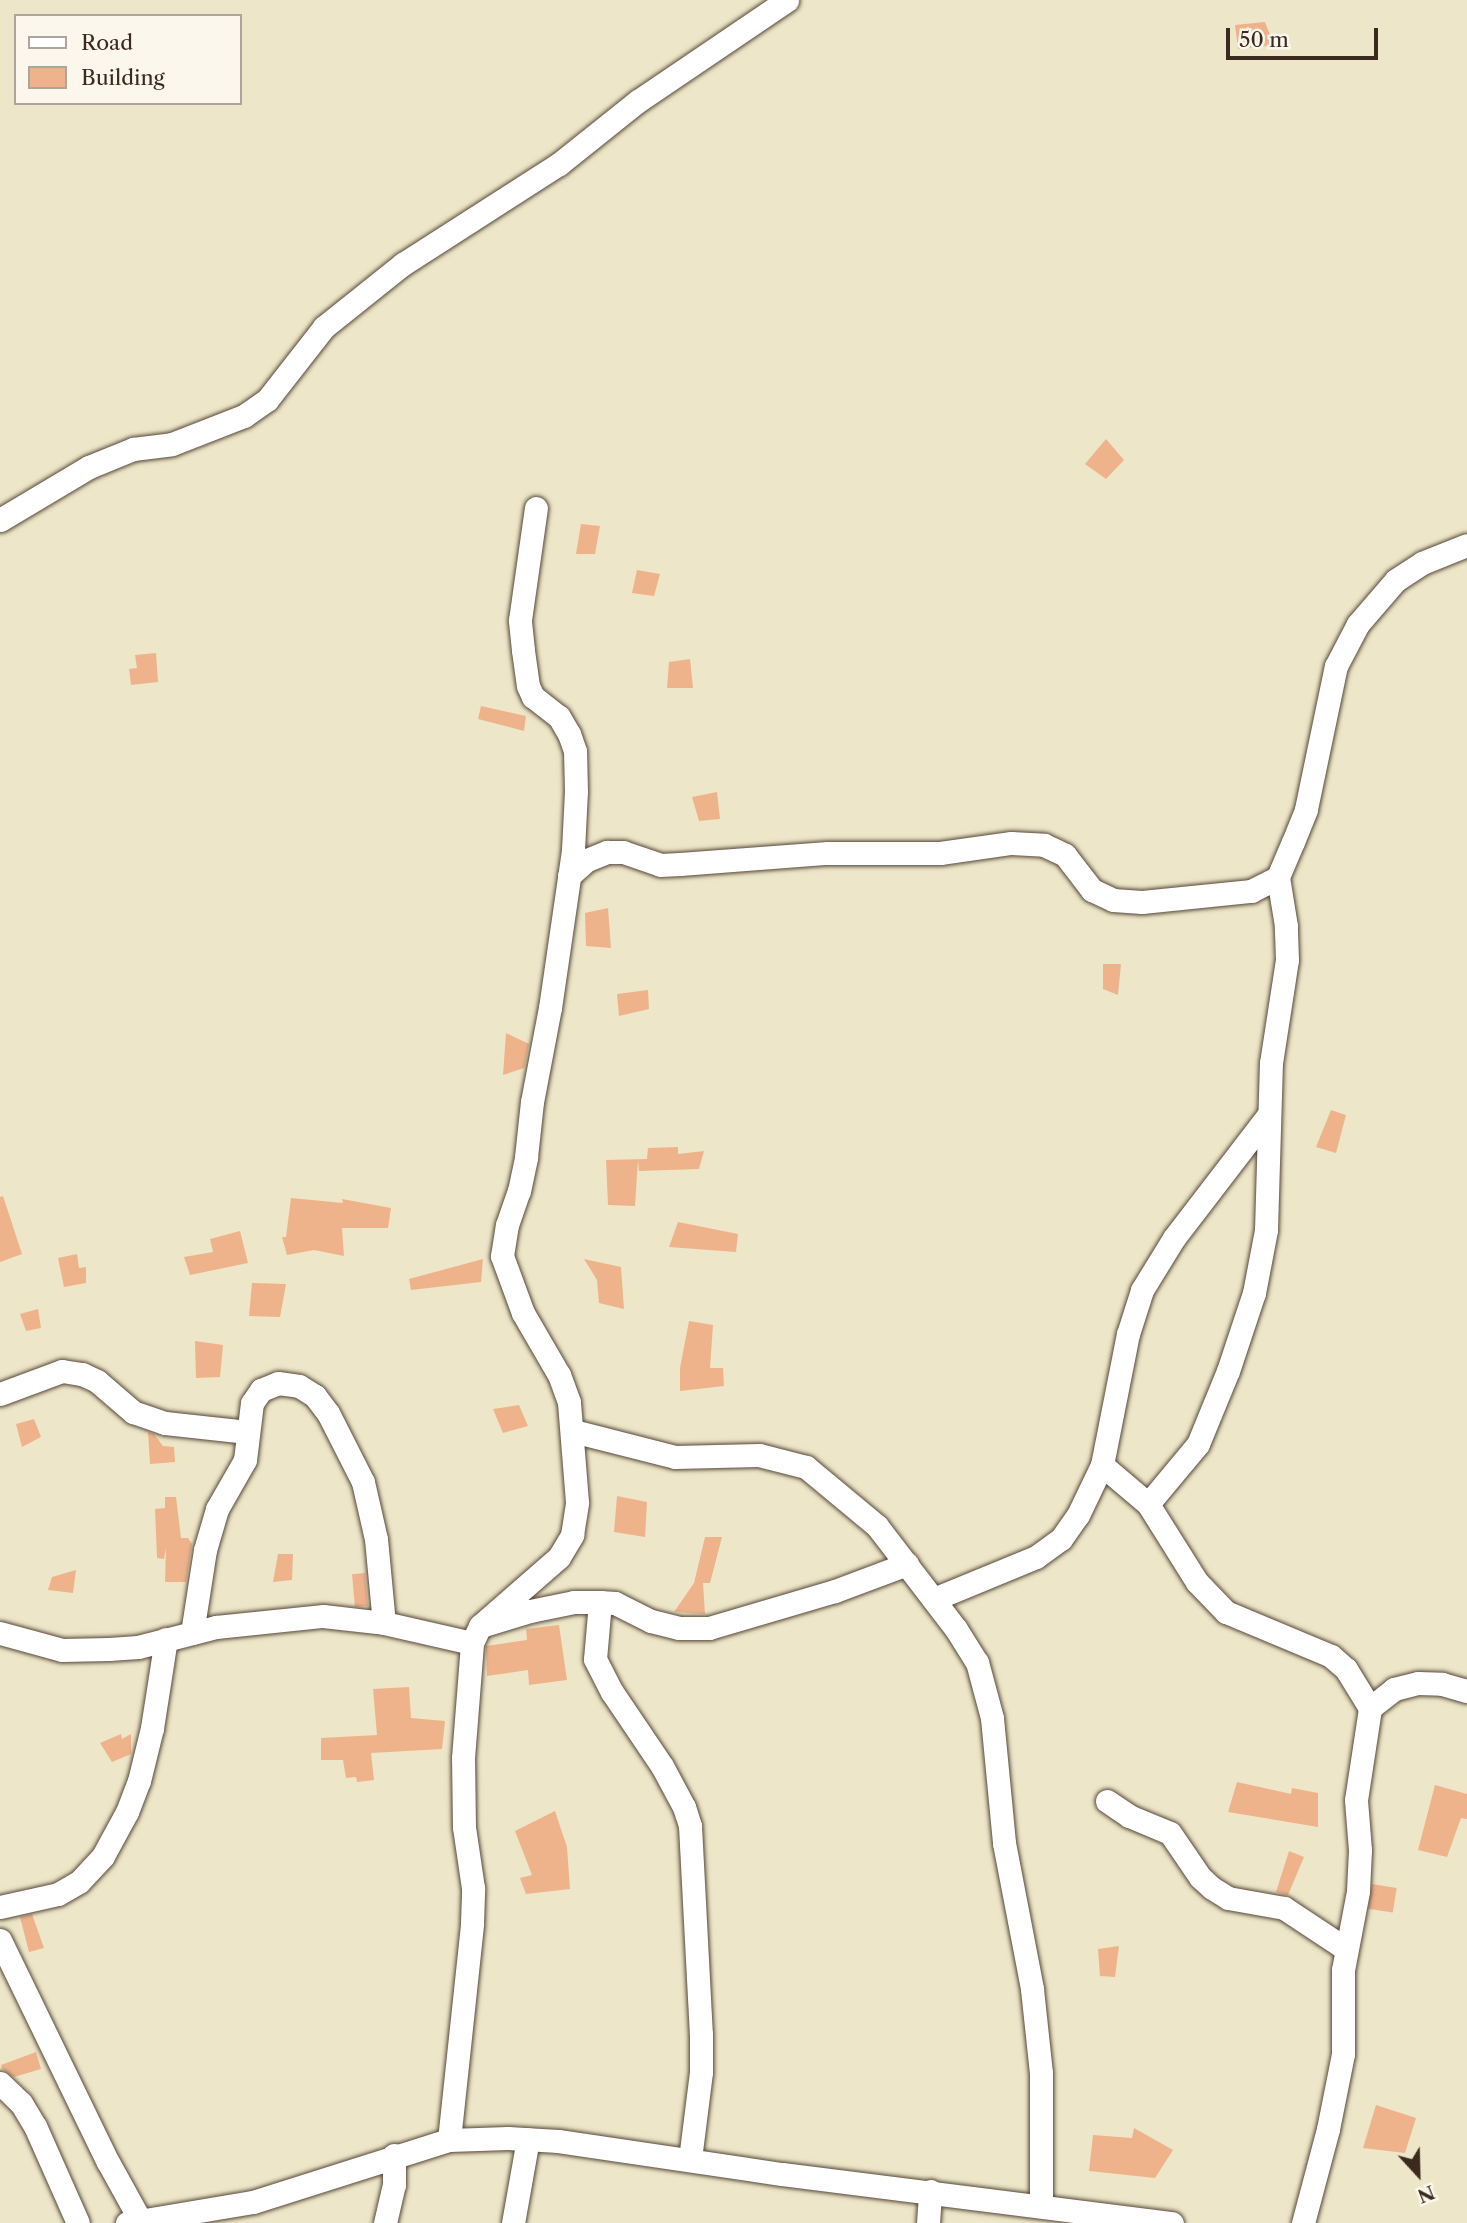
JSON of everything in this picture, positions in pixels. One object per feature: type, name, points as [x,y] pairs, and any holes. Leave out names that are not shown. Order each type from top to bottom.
[{"type":"street","points":[[0,520],[89,467],[132,449],[172,444],[244,416],[267,400],[324,327],[403,264],[559,164],[638,101],[787,0]]},
{"type":"street","points":[[449,2140],[472,1923],[473,1888],[464,1827],[463,1758],[476,1635],[506,1601],[559,1557],[572,1535],[577,1502],[569,1402],[559,1375],[523,1313],[502,1256],[507,1225],[519,1191],[526,1157],[532,1101],[550,1008],[569,876],[576,791],[575,751],[559,717],[533,696],[528,686],[520,620],[536,508]]},
{"type":"street","points":[[1148,1504],[1198,1444],[1228,1371],[1254,1293],[1266,1230],[1271,1063],[1287,960],[1286,926],[1278,877],[1306,809],[1336,666],[1358,624],[1396,580],[1422,563],[1467,545]]},
{"type":"street","points":[[569,876],[587,860],[607,852],[623,852],[660,865],[828,853],[940,853],[1011,844],[1044,845],[1065,855],[1092,890],[1113,900],[1142,902],[1215,897],[1251,891],[1278,877]]},
{"type":"street","points":[[934,1599],[1036,1557],[1061,1539],[1078,1515],[1102,1465],[1128,1334],[1142,1290],[1174,1238],[1269,1114]]},
{"type":"street","points":[[0,1394],[62,1371],[82,1374],[97,1381],[134,1412],[165,1423],[248,1432]]},
{"type":"street","points":[[192,1633],[205,1550],[217,1509],[245,1460],[252,1403],[261,1390],[278,1383],[299,1386],[315,1396],[328,1413],[363,1482],[376,1539],[384,1623]]},
{"type":"street","points":[[573,1432],[675,1457],[759,1455],[806,1467],[877,1527],[934,1599],[977,1662],[992,1718],[1004,1843],[1032,1989],[1041,2073],[1041,2204]]},
{"type":"street","points":[[1102,1465],[1148,1504],[1198,1582],[1226,1612],[1331,1656],[1346,1669],[1370,1709],[1356,1800],[1360,1850],[1358,1891],[1346,1949],[1343,2054],[1328,2130],[1303,2223]]},
{"type":"street","points":[[0,1633],[62,1650],[138,1647],[215,1627],[323,1616],[476,1635],[530,1611],[574,1602],[615,1603],[651,1621],[679,1628],[709,1628],[835,1591],[907,1564]]},
{"type":"street","points":[[600,1602],[595,1659],[612,1692],[662,1766],[684,1807],[690,1826],[701,2034],[701,2073],[690,2159]]},
{"type":"street","points":[[0,1907],[58,1894],[79,1882],[103,1856],[127,1812],[139,1781],[152,1728],[166,1639]]},
{"type":"street","points":[[1370,1709],[1394,1689],[1418,1683],[1442,1684],[1467,1691]]},
{"type":"street","points":[[1107,1801],[1129,1816],[1171,1833],[1200,1877],[1228,1898],[1284,1908],[1346,1949]]},
{"type":"street","points":[[0,1940],[108,2162],[133,2222],[253,2202],[394,2155],[449,2140],[528,2139],[1041,2204],[1138,2221],[1172,2223]]},
{"type":"street","points":[[0,2083],[21,2103],[35,2126],[78,2223]]},
{"type":"street","points":[[513,2223],[528,2139]]},
{"type":"street","points":[[385,2223],[394,2185],[394,2155]]},
{"type":"street","points":[[928,2223],[930,2191]]},
{"type":"building","points":[[1265,22],[1274,45],[1238,49],[1235,25]]},
{"type":"building","points":[[1106,439],[1124,460],[1106,479],[1085,464]]},
{"type":"building","points":[[581,524],[600,526],[595,554],[576,554]]},
{"type":"building","points":[[637,570],[660,574],[654,596],[632,593]]},
{"type":"building","points":[[156,653],[158,682],[131,685],[129,669],[137,668],[135,655]]},
{"type":"building","points":[[690,659],[693,688],[667,688],[669,662]]},
{"type":"building","points":[[481,706],[526,716],[524,731],[478,719]]},
{"type":"building","points":[[717,792],[720,819],[699,821],[692,797]]},
{"type":"building","points":[[608,908],[611,948],[586,946],[585,913]]},
{"type":"building","points":[[1103,964],[1121,964],[1118,995],[1103,989]]},
{"type":"building","points":[[648,990],[649,1009],[619,1016],[617,994]]},
{"type":"building","points":[[506,1033],[529,1044],[524,1068],[503,1075]]},
{"type":"building","points":[[1331,1110],[1346,1115],[1336,1153],[1316,1147]]},
{"type":"building","points":[[678,1147],[678,1154],[704,1151],[699,1169],[639,1171],[638,1160],[635,1206],[608,1205],[606,1160],[647,1159],[648,1148]]},
{"type":"building","points":[[3,1196],[22,1254],[0,1262],[0,1197]]},
{"type":"building","points":[[291,1198],[343,1203],[342,1199],[391,1208],[388,1228],[342,1228],[344,1256],[314,1250],[287,1255],[282,1237],[286,1237]]},
{"type":"building","points":[[678,1222],[738,1234],[736,1252],[669,1247]]},
{"type":"building","points":[[240,1231],[248,1263],[190,1275],[184,1257],[213,1252],[210,1239]]},
{"type":"building","points":[[77,1254],[79,1268],[86,1267],[86,1283],[64,1287],[58,1258]]},
{"type":"building","points":[[483,1259],[481,1282],[411,1290],[409,1279]]},
{"type":"building","points":[[584,1259],[621,1267],[624,1309],[599,1303],[597,1280]]},
{"type":"building","points":[[252,1283],[286,1284],[280,1317],[249,1316]]},
{"type":"building","points":[[38,1309],[41,1328],[26,1331],[20,1314]]},
{"type":"building","points":[[689,1321],[713,1325],[710,1368],[723,1368],[724,1386],[680,1391],[680,1368]]},
{"type":"building","points":[[195,1341],[223,1345],[220,1377],[196,1378]]},
{"type":"building","points":[[519,1405],[528,1426],[503,1433],[493,1409]]},
{"type":"building","points":[[34,1419],[41,1437],[22,1447],[16,1424]]},
{"type":"building","points":[[148,1432],[154,1434],[163,1446],[174,1447],[175,1462],[150,1464]]},
{"type":"building","points":[[617,1496],[647,1502],[645,1537],[614,1532]]},
{"type":"building","points":[[165,1497],[176,1497],[181,1538],[188,1538],[192,1544],[186,1582],[165,1582],[166,1548],[164,1559],[157,1558],[155,1509],[165,1508]]},
{"type":"building","points":[[705,1537],[722,1537],[710,1583],[703,1583],[705,1614],[674,1612],[694,1583]]},
{"type":"building","points":[[278,1554],[293,1554],[292,1580],[273,1582]]},
{"type":"building","points":[[76,1570],[73,1593],[48,1590],[52,1577]]},
{"type":"building","points":[[365,1573],[368,1606],[355,1607],[352,1574]]},
{"type":"building","points":[[559,1625],[567,1680],[529,1685],[528,1670],[487,1676],[486,1646],[527,1640],[526,1629]]},
{"type":"building","points":[[409,1687],[411,1718],[445,1721],[442,1749],[371,1753],[374,1780],[357,1782],[356,1777],[346,1778],[343,1760],[321,1760],[321,1738],[377,1735],[373,1689]]},
{"type":"building","points":[[121,1734],[122,1739],[131,1734],[131,1754],[112,1762],[100,1743]]},
{"type":"building","points":[[1237,1782],[1291,1794],[1292,1788],[1318,1793],[1318,1827],[1228,1812]]},
{"type":"building","points":[[1435,1785],[1467,1794],[1467,1819],[1461,1818],[1447,1857],[1418,1850]]},
{"type":"building","points":[[555,1811],[567,1847],[570,1889],[526,1894],[520,1878],[532,1875],[515,1831]]},
{"type":"building","points":[[1289,1851],[1304,1857],[1288,1895],[1276,1892]]},
{"type":"building","points":[[1372,1884],[1397,1888],[1393,1913],[1368,1909]]},
{"type":"building","points":[[32,1914],[44,1948],[29,1952],[20,1917]]},
{"type":"building","points":[[1119,1946],[1115,1977],[1100,1976],[1098,1949]]},
{"type":"building","points":[[36,2052],[41,2069],[14,2077],[2,2069],[1,2065]]},
{"type":"building","points":[[1376,2105],[1416,2118],[1405,2153],[1363,2148]]},
{"type":"building","points":[[1134,2128],[1173,2150],[1155,2178],[1089,2171],[1093,2135],[1132,2138]]}]
